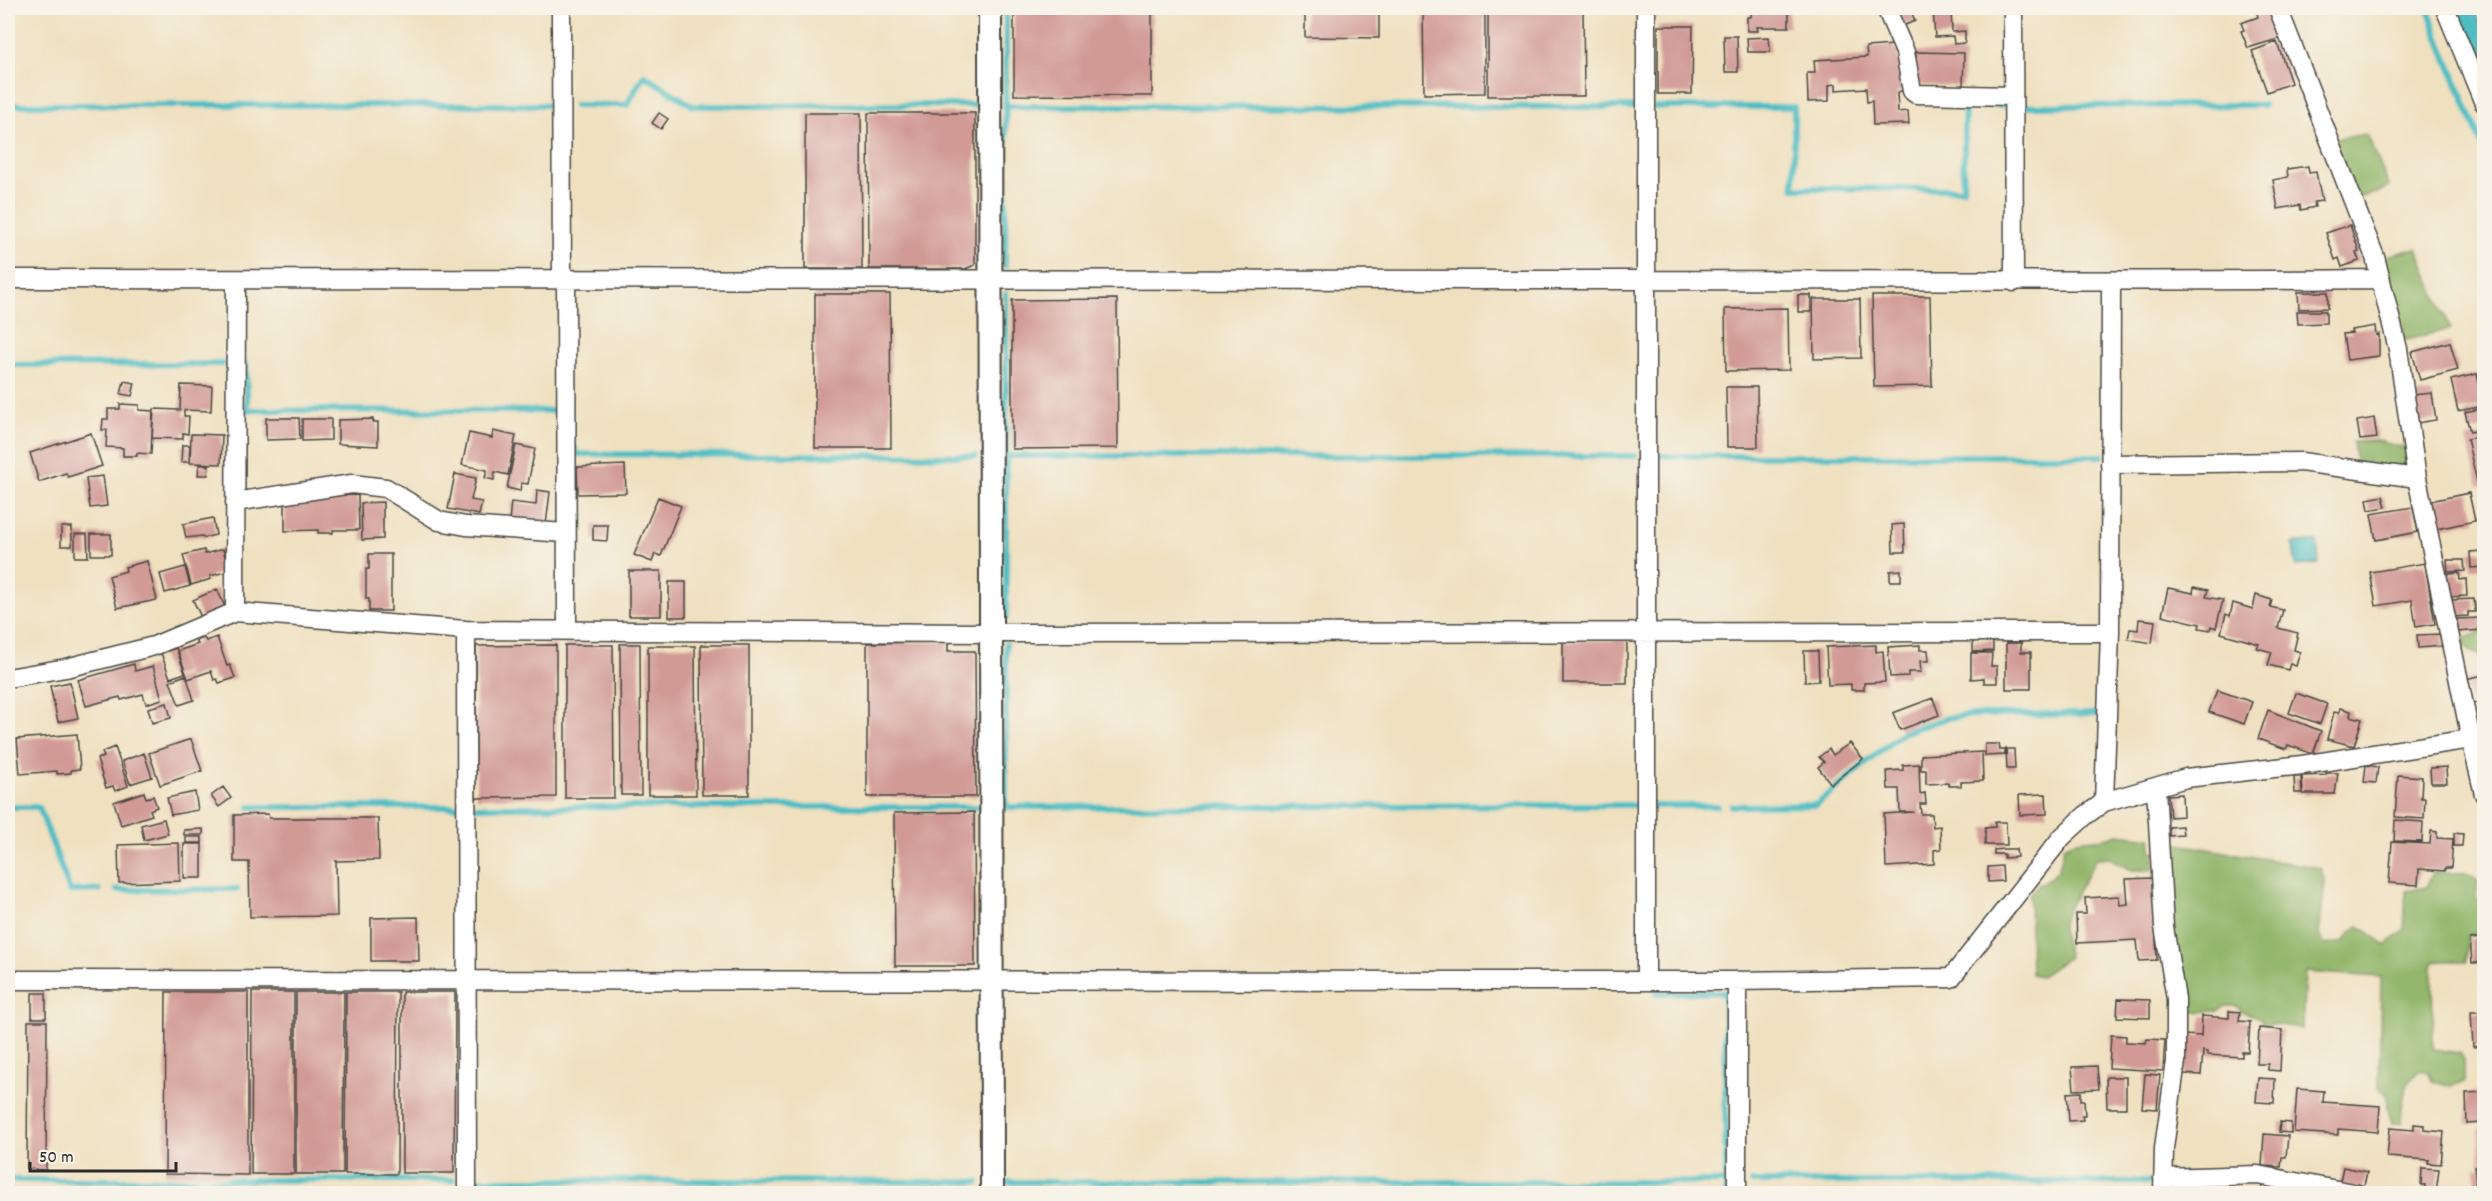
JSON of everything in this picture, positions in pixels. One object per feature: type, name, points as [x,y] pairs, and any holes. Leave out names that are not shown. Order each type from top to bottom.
[{"type":"street","points":[[561,8],[567,630]]},
{"type":"street","points":[[990,8],[992,1194]]},
{"type":"street","points":[[1646,8],[1646,981]]},
{"type":"street","points":[[1886,8],[1905,52],[1912,91],[1916,94],[2013,96]]},
{"type":"street","points":[[2013,8],[2014,282]]},
{"type":"street","points":[[2278,8],[2375,257],[2381,279],[2398,349],[2417,478],[2478,737],[2484,794]]},
{"type":"street","points":[[2445,8],[2484,103]]},
{"type":"street","points":[[8,279],[2111,282],[2381,279]]},
{"type":"street","points":[[235,612],[236,280]]},
{"type":"street","points":[[2104,802],[2110,632],[2111,282]]},
{"type":"street","points":[[2110,464],[2301,462],[2417,478]]},
{"type":"street","points":[[235,502],[352,484],[369,484],[386,488],[438,520],[466,526],[565,533]]},
{"type":"street","points":[[8,678],[66,668],[154,646],[235,612],[466,630],[990,633],[2110,632]]},
{"type":"street","points":[[466,630],[467,1194]]},
{"type":"street","points":[[8,980],[1737,981],[1952,978],[2062,837],[2104,802],[2186,778],[2302,765],[2478,737]]},
{"type":"street","points":[[2156,787],[2164,927],[2176,999],[2176,1061],[2164,1148],[2163,1186],[2258,1175],[2358,1194]]},
{"type":"street","points":[[1737,981],[1737,1194]]},
{"type":"green space","points":[[2367,134],[2389,186],[2379,192],[2356,198],[2333,139]]},
{"type":"green space","points":[[2417,248],[2450,329],[2402,341],[2404,325],[2397,319],[2380,258]]},
{"type":"green space","points":[[2378,441],[2408,449],[2409,467],[2402,470],[2356,464],[2353,442]]},
{"type":"green space","points":[[2484,595],[2484,615],[2479,604]]},
{"type":"green space","points":[[2484,627],[2484,657],[2477,655],[2464,645],[2466,637],[2476,635]]},
{"type":"green space","points":[[2118,834],[2151,838],[2154,865],[2150,870],[2132,870],[2108,857],[2097,858],[2072,901],[2062,924],[2069,957],[2041,976],[2031,974],[2029,894],[2056,872],[2062,859],[2064,846],[2077,841]]},
{"type":"green space","points":[[2166,842],[2320,868],[2325,882],[2319,935],[2325,945],[2343,942],[2359,926],[2386,945],[2404,930],[2406,891],[2426,887],[2433,873],[2466,873],[2478,880],[2476,898],[2484,908],[2484,933],[2468,935],[2466,961],[2435,961],[2432,964],[2433,1049],[2460,1053],[2464,1060],[2464,1082],[2450,1086],[2432,1080],[2429,1072],[2420,1070],[2407,1088],[2401,1123],[2392,1123],[2388,1109],[2388,1095],[2379,1088],[2381,977],[2305,972],[2302,1028],[2263,1023],[2260,1018],[2236,1006],[2225,1006],[2218,1011],[2182,1012],[2169,928]]},
{"type":"water","points":[[2452,8],[2474,8],[2484,33],[2484,90]]},
{"type":"water","points":[[2317,541],[2319,564],[2296,566],[2293,544]]},
{"type":"building","points":[[1014,8],[1152,8],[1152,96],[1014,95]]},
{"type":"building","points":[[1305,8],[1379,8],[1379,38],[1305,37]]},
{"type":"building","points":[[1423,8],[1485,8],[1485,93],[1424,94]]},
{"type":"building","points":[[1488,8],[1583,8],[1584,96],[1488,96]]},
{"type":"building","points":[[1751,8],[1789,8],[1789,27],[1757,27],[1758,31],[1747,31],[1747,17],[1751,17]]},
{"type":"building","points":[[1892,8],[1910,8],[1915,21],[1900,27]]},
{"type":"building","points":[[1951,9],[1952,32],[1965,31],[1965,43],[1954,44],[1953,36],[1935,37],[1933,10]]},
{"type":"building","points":[[2270,9],[2281,38],[2248,48],[2241,31],[2244,30],[2241,23],[2258,17],[2257,13]]},
{"type":"building","points":[[1658,26],[1693,26],[1692,94],[1658,94]]},
{"type":"building","points":[[1724,36],[1737,36],[1738,72],[1725,72]]},
{"type":"building","points":[[1769,37],[1770,52],[1748,52],[1747,38]]},
{"type":"building","points":[[2277,42],[2291,83],[2267,92],[2252,51]]},
{"type":"building","points":[[1894,45],[1894,51],[1898,51],[1902,91],[1897,92],[1898,112],[1908,111],[1909,124],[1873,125],[1872,101],[1867,102],[1866,88],[1836,90],[1836,84],[1829,85],[1829,101],[1808,102],[1807,73],[1815,73],[1814,60],[1867,57],[1866,47]]},
{"type":"building","points":[[1916,52],[1964,53],[1963,86],[1916,85]]},
{"type":"building","points":[[659,113],[668,119],[661,129],[652,123]]},
{"type":"building","points":[[805,113],[861,113],[862,269],[805,269]]},
{"type":"building","points":[[868,113],[975,113],[975,265],[965,269],[869,269]]},
{"type":"building","points":[[2308,166],[2309,173],[2316,172],[2322,201],[2314,202],[2315,207],[2301,210],[2300,205],[2278,209],[2273,180],[2288,177],[2287,169]]},
{"type":"building","points":[[2350,225],[2359,251],[2356,252],[2359,261],[2342,267],[2339,258],[2335,260],[2326,233]]},
{"type":"building","points":[[2298,292],[2328,292],[2328,308],[2299,309]]},
{"type":"building","points":[[815,294],[890,294],[891,448],[815,448]]},
{"type":"building","points":[[1798,295],[1811,295],[1811,312],[1798,312]]},
{"type":"building","points":[[1872,296],[1930,296],[1932,386],[1874,387]]},
{"type":"building","points":[[1117,299],[1118,448],[1012,449],[1012,300]]},
{"type":"building","points":[[1813,299],[1860,299],[1861,358],[1814,359]]},
{"type":"building","points":[[1788,308],[1789,370],[1726,371],[1725,309]]},
{"type":"building","points":[[2297,311],[2326,311],[2326,323],[2298,324]]},
{"type":"building","points":[[2375,326],[2376,335],[2379,334],[2379,356],[2347,360],[2343,334],[2352,333],[2351,330]]},
{"type":"building","points":[[2450,342],[2458,370],[2420,380],[2412,352]]},
{"type":"building","points":[[2477,374],[2484,406],[2458,411],[2451,380]]},
{"type":"building","points":[[124,381],[135,383],[132,396],[121,394]]},
{"type":"building","points":[[181,385],[212,386],[211,411],[184,410],[184,416],[189,416],[188,434],[183,433],[183,439],[152,438],[154,409],[180,410]]},
{"type":"building","points":[[1726,387],[1757,387],[1758,447],[1727,447]]},
{"type":"building","points":[[2432,393],[2436,420],[2417,423],[2413,395]]},
{"type":"building","points":[[120,404],[139,405],[139,410],[153,411],[151,454],[137,453],[137,456],[123,456],[123,448],[106,447],[107,430],[102,430],[103,419],[108,419],[108,409],[120,409]]},
{"type":"building","points":[[2484,408],[2484,429],[2470,432],[2465,412]]},
{"type":"building","points":[[266,418],[299,418],[300,439],[266,440]]},
{"type":"building","points":[[2374,418],[2377,438],[2360,440],[2357,421]]},
{"type":"building","points":[[302,419],[331,419],[331,440],[302,441]]},
{"type":"building","points":[[373,419],[373,422],[378,422],[378,446],[338,444],[338,420]]},
{"type":"building","points":[[493,431],[516,436],[508,475],[495,472],[494,480],[485,478],[487,470],[462,465],[469,433],[492,438]]},
{"type":"building","points":[[91,433],[102,466],[68,477],[66,473],[39,482],[30,453]]},
{"type":"building","points":[[191,434],[222,435],[221,464],[190,463]]},
{"type":"building","points":[[2484,435],[2484,485],[2478,486],[2467,439]]},
{"type":"building","points":[[182,445],[190,445],[189,462],[181,462]]},
{"type":"building","points":[[516,445],[535,449],[528,484],[521,483],[520,491],[507,488]]},
{"type":"building","points":[[199,465],[209,465],[208,475],[198,475]]},
{"type":"building","points":[[625,465],[626,493],[578,494],[577,467]]},
{"type":"building","points":[[455,474],[476,478],[471,500],[482,502],[479,515],[448,509]]},
{"type":"building","points":[[103,476],[107,506],[90,508],[86,478]]},
{"type":"building","points":[[537,490],[550,492],[546,525],[509,521],[511,502],[536,505]]},
{"type":"building","points":[[2469,493],[2475,521],[2436,529],[2430,501]]},
{"type":"building","points":[[358,495],[359,530],[333,530],[333,533],[318,533],[318,530],[285,531],[285,496]]},
{"type":"building","points":[[2383,496],[2386,507],[2369,510],[2367,499]]},
{"type":"building","points":[[658,497],[681,506],[661,556],[655,554],[652,562],[634,555]]},
{"type":"building","points":[[383,502],[383,539],[362,540],[361,503]]},
{"type":"building","points":[[2413,507],[2418,532],[2376,540],[2371,514]]},
{"type":"building","points":[[213,518],[216,535],[186,538],[183,524]]},
{"type":"building","points":[[1904,524],[1905,552],[1893,552],[1892,525]]},
{"type":"building","points":[[593,525],[608,525],[607,541],[593,540]]},
{"type":"building","points":[[61,527],[72,527],[72,546],[61,546]]},
{"type":"building","points":[[75,534],[87,534],[88,557],[75,557]]},
{"type":"building","points":[[91,534],[111,534],[111,555],[91,555]]},
{"type":"building","points":[[223,549],[229,571],[210,576],[211,579],[191,585],[183,555],[204,550],[205,554]]},
{"type":"building","points":[[2482,551],[2483,567],[2471,568],[2470,552]]},
{"type":"building","points":[[369,554],[391,554],[391,611],[369,611],[369,599],[366,599],[366,569],[369,569]]},
{"type":"building","points":[[2447,560],[2464,560],[2465,571],[2448,572]]},
{"type":"building","points":[[147,561],[157,600],[117,608],[109,576],[126,571],[125,567]]},
{"type":"building","points":[[2425,563],[2435,624],[2416,627],[2412,600],[2376,606],[2370,572]]},
{"type":"building","points":[[185,567],[190,586],[165,593],[160,574]]},
{"type":"building","points":[[1901,570],[1901,581],[1890,581],[1890,571]]},
{"type":"building","points":[[629,571],[661,571],[661,616],[629,616]]},
{"type":"building","points":[[2459,573],[2460,580],[2466,579],[2467,596],[2448,597],[2447,574]]},
{"type":"building","points":[[669,582],[686,582],[686,617],[669,617]]},
{"type":"building","points":[[2194,587],[2208,590],[2206,597],[2223,600],[2216,628],[2211,626],[2210,630],[2199,628],[2200,624],[2162,615],[2168,588],[2193,593]]},
{"type":"building","points":[[217,589],[226,609],[202,619],[193,600]]},
{"type":"building","points":[[2256,595],[2272,600],[2270,607],[2283,610],[2278,628],[2298,633],[2294,650],[2300,652],[2296,666],[2290,664],[2288,670],[2268,665],[2272,652],[2257,648],[2259,644],[2221,633],[2226,614],[2230,616],[2233,603],[2253,609]]},
{"type":"building","points":[[2474,599],[2475,612],[2468,612],[2468,616],[2452,617],[2451,600]]},
{"type":"building","points":[[2481,618],[2482,630],[2458,632],[2457,619]]},
{"type":"building","points":[[2139,619],[2155,621],[2152,643],[2128,639],[2130,629],[2138,630]]},
{"type":"building","points":[[2443,634],[2444,646],[2418,648],[2417,635]]},
{"type":"building","points":[[217,637],[227,666],[230,665],[235,678],[219,683],[217,679],[214,680],[211,671],[188,679],[178,651],[198,644],[196,641],[204,638],[206,641]]},
{"type":"building","points":[[1627,640],[1627,683],[1563,683],[1563,641]]},
{"type":"building","points":[[1993,640],[1993,651],[1973,652],[1973,641]]},
{"type":"building","points":[[948,642],[948,651],[975,651],[976,797],[867,797],[867,643]]},
{"type":"building","points":[[2006,643],[2021,643],[2021,652],[2031,652],[2031,689],[2006,689]]},
{"type":"building","points":[[620,644],[640,644],[641,795],[621,795]]},
{"type":"building","points":[[556,645],[556,797],[476,798],[476,646]]},
{"type":"building","points":[[565,645],[613,645],[614,798],[565,798]]},
{"type":"building","points":[[701,645],[749,645],[749,795],[702,795]]},
{"type":"building","points":[[1876,645],[1876,652],[1883,651],[1885,682],[1864,683],[1864,690],[1851,690],[1851,684],[1828,685],[1826,647]]},
{"type":"building","points":[[1920,645],[1920,650],[1928,650],[1929,661],[1920,661],[1921,672],[1908,672],[1908,676],[1890,677],[1888,647]]},
{"type":"building","points":[[648,646],[695,646],[696,795],[648,795]]},
{"type":"building","points":[[176,648],[185,673],[170,678],[161,653]]},
{"type":"building","points":[[1804,651],[1818,651],[1819,681],[1805,682]]},
{"type":"building","points":[[1971,653],[1992,653],[1991,666],[1997,666],[1997,683],[1984,683],[1984,678],[1971,679]]},
{"type":"building","points":[[134,664],[135,671],[153,666],[162,699],[146,704],[143,694],[121,700],[120,697],[86,706],[78,680]]},
{"type":"building","points":[[186,675],[194,700],[179,705],[170,681]]},
{"type":"building","points":[[2484,675],[2484,701],[2471,704],[2465,679]]},
{"type":"building","points":[[70,682],[78,718],[58,722],[50,686]]},
{"type":"building","points":[[2217,690],[2252,702],[2244,724],[2209,712]]},
{"type":"building","points":[[2296,693],[2327,704],[2320,724],[2289,713]]},
{"type":"building","points":[[1933,698],[1939,715],[1900,730],[1893,713]]},
{"type":"building","points":[[167,703],[171,718],[152,723],[148,708]]},
{"type":"building","points":[[2340,708],[2351,711],[2350,716],[2362,719],[2354,746],[2327,739],[2334,712],[2339,713]]},
{"type":"building","points":[[2268,710],[2321,731],[2313,754],[2288,745],[2286,749],[2258,739]]},
{"type":"building","points":[[77,734],[80,769],[71,770],[71,773],[57,774],[57,771],[20,774],[17,739]]},
{"type":"building","points":[[191,739],[202,771],[160,785],[149,753]]},
{"type":"building","points":[[1850,743],[1863,759],[1831,784],[1818,767],[1824,762],[1819,757],[1829,749],[1833,755]]},
{"type":"building","points":[[1985,744],[1999,744],[2000,750],[2005,750],[2005,755],[1985,756]]},
{"type":"building","points":[[115,747],[128,786],[115,791],[113,786],[106,788],[97,759],[104,757],[102,752]]},
{"type":"building","points":[[2006,749],[2014,749],[2015,769],[2007,769]]},
{"type":"building","points":[[1982,752],[1983,781],[1961,782],[1961,786],[1949,786],[1948,783],[1926,784],[1926,770],[1921,770],[1921,755]]},
{"type":"building","points":[[144,753],[152,777],[130,784],[122,761]]},
{"type":"building","points":[[1919,764],[1920,794],[1925,793],[1926,804],[1920,804],[1921,814],[1932,814],[1933,827],[1940,826],[1941,849],[1934,850],[1934,864],[1886,867],[1884,814],[1914,812],[1900,812],[1899,789],[1888,789],[1887,771],[1903,770],[1903,765]]},
{"type":"building","points":[[2366,765],[2378,767],[2376,783],[2364,782]]},
{"type":"building","points":[[2446,767],[2447,783],[2431,783],[2430,768]]},
{"type":"building","points":[[2326,773],[2338,773],[2335,794],[2303,794],[2302,776],[2326,775]]},
{"type":"building","points":[[2398,775],[2422,777],[2421,798],[2425,798],[2424,819],[2395,817]]},
{"type":"building","points":[[2294,777],[2301,777],[2302,793],[2295,793]]},
{"type":"building","points":[[223,787],[231,798],[219,807],[211,796]]},
{"type":"building","points":[[144,792],[146,798],[153,796],[157,807],[150,810],[152,815],[121,825],[114,802]]},
{"type":"building","points":[[195,792],[198,810],[171,815],[167,798]]},
{"type":"building","points":[[2046,794],[2047,814],[2020,815],[2019,795]]},
{"type":"building","points":[[2182,794],[2183,816],[2170,817],[2168,795]]},
{"type":"building","points":[[974,812],[975,966],[895,966],[894,813]]},
{"type":"building","points":[[268,814],[269,818],[378,818],[379,860],[336,861],[337,916],[250,917],[249,862],[234,862],[234,815]]},
{"type":"building","points":[[164,819],[168,834],[144,840],[141,825]]},
{"type":"building","points":[[2395,820],[2423,822],[2422,842],[2394,841]]},
{"type":"building","points":[[1995,822],[2006,822],[2007,845],[1985,845],[1985,828],[1995,827]]},
{"type":"building","points":[[2182,826],[2183,835],[2169,836],[2169,827]]},
{"type":"building","points":[[203,829],[203,835],[184,835],[184,830]]},
{"type":"building","points":[[2431,831],[2437,832],[2437,838],[2453,839],[2451,868],[2445,868],[2445,871],[2419,869],[2418,885],[2389,883],[2392,842],[2430,844]]},
{"type":"building","points":[[2454,833],[2463,834],[2462,846],[2454,846]]},
{"type":"building","points":[[186,837],[202,837],[202,843],[186,843]]},
{"type":"building","points":[[179,843],[180,881],[119,883],[118,845]]},
{"type":"building","points":[[184,844],[202,844],[202,878],[184,878]]},
{"type":"building","points":[[2016,849],[2017,857],[2004,858],[2004,854],[1994,854],[1994,850]]},
{"type":"building","points":[[2002,866],[2003,881],[1988,882],[1988,867]]},
{"type":"building","points":[[2153,878],[2157,960],[2139,961],[2137,940],[2077,943],[2076,914],[2086,914],[2085,898],[2119,896],[2120,905],[2128,904],[2126,879]]},
{"type":"building","points":[[418,917],[419,961],[371,961],[371,918]]},
{"type":"building","points":[[2484,938],[2484,962],[2472,963],[2470,939]]},
{"type":"building","points":[[166,992],[248,992],[248,1175],[165,1174]]},
{"type":"building","points":[[252,992],[294,992],[294,1174],[251,1174]]},
{"type":"building","points":[[296,992],[344,992],[343,1174],[296,1174]]},
{"type":"building","points":[[346,992],[398,992],[397,1174],[345,1174]]},
{"type":"building","points":[[402,992],[455,992],[454,1173],[402,1173]]},
{"type":"building","points":[[32,993],[46,993],[46,1018],[32,1018]]},
{"type":"building","points":[[2481,997],[2484,997],[2484,1046],[2473,1047],[2471,1012],[2482,1012]]},
{"type":"building","points":[[2118,999],[2150,1000],[2150,1018],[2117,1017]]},
{"type":"building","points":[[2229,1011],[2240,1012],[2239,1021],[2250,1022],[2248,1052],[2242,1052],[2242,1057],[2207,1055],[2207,1052],[2203,1051],[2201,1075],[2184,1074],[2184,1035],[2201,1036],[2202,1016],[2229,1018]]},
{"type":"building","points":[[28,1021],[47,1021],[46,1170],[27,1169]]},
{"type":"building","points":[[2259,1028],[2282,1030],[2280,1071],[2268,1070],[2268,1064],[2257,1064]]},
{"type":"building","points":[[2111,1035],[2126,1036],[2126,1042],[2146,1043],[2147,1039],[2165,1040],[2163,1071],[2109,1068]]},
{"type":"building","points":[[2097,1066],[2099,1089],[2074,1090],[2072,1067]]},
{"type":"building","points":[[2145,1074],[2160,1075],[2157,1109],[2142,1108]]},
{"type":"building","points":[[2106,1077],[2126,1077],[2126,1108],[2107,1108]]},
{"type":"building","points":[[2258,1078],[2275,1079],[2274,1103],[2256,1102]]},
{"type":"building","points":[[2297,1089],[2324,1091],[2323,1102],[2380,1106],[2378,1132],[2338,1129],[2338,1135],[2294,1132]]},
{"type":"building","points":[[2081,1092],[2085,1116],[2082,1116],[2083,1120],[2069,1121],[2067,1093]]},
{"type":"building","points":[[2484,1092],[2484,1123],[2467,1124],[2466,1093]]},
{"type":"building","points":[[2280,1122],[2291,1123],[2291,1133],[2279,1132]]},
{"type":"building","points":[[2414,1124],[2424,1125],[2424,1130],[2444,1132],[2441,1164],[2428,1163],[2429,1160],[2387,1157],[2390,1128],[2414,1130]]},
{"type":"building","points":[[2478,1130],[2484,1130],[2484,1164],[2480,1164]]},
{"type":"building","points":[[2264,1134],[2288,1136],[2286,1157],[2282,1157],[2281,1167],[2262,1166]]},
{"type":"building","points":[[2484,1166],[2484,1192],[2476,1192],[2475,1167]]},
{"type":"building","points":[[2343,1167],[2367,1172],[2363,1190],[2339,1185]]},
{"type":"building","points":[[2422,1168],[2439,1169],[2436,1193],[2424,1192],[2425,1185],[2421,1185]]},
{"type":"building","points":[[2262,1186],[2293,1190],[2293,1194],[2261,1194]]},
{"type":"waterway","points":[[1005,266],[1006,8]]},
{"type":"waterway","points":[[2427,8],[2484,150]]},
{"type":"waterway","points":[[575,105],[627,105],[644,75],[693,106],[976,105]]},
{"type":"waterway","points":[[8,105],[548,105]]},
{"type":"waterway","points":[[1655,107],[1794,107],[1794,188],[1963,189],[1965,105],[2003,105]]},
{"type":"waterway","points":[[2020,106],[2264,105]]},
{"type":"waterway","points":[[1006,106],[1635,107]]},
{"type":"waterway","points":[[1006,294],[1006,618]]},
{"type":"waterway","points":[[8,365],[223,364]]},
{"type":"waterway","points":[[243,364],[246,364],[247,410],[559,411]]},
{"type":"waterway","points":[[575,448],[575,454],[976,456]]},
{"type":"waterway","points":[[1006,456],[1635,456]]},
{"type":"waterway","points":[[1653,456],[2102,456]]},
{"type":"waterway","points":[[1006,644],[1006,807],[1635,805]]},
{"type":"waterway","points":[[1732,806],[1816,805],[1902,733],[1947,718],[1972,715],[2099,714]]},
{"type":"waterway","points":[[1653,806],[1717,806]]},
{"type":"waterway","points":[[8,807],[39,807],[70,891],[99,890]]},
{"type":"waterway","points":[[250,807],[460,807]]},
{"type":"waterway","points":[[474,807],[978,807]]},
{"type":"waterway","points":[[117,890],[237,889]]},
{"type":"waterway","points":[[1656,993],[1725,992],[1726,1194]]},
{"type":"waterway","points":[[8,1180],[453,1180]]},
{"type":"waterway","points":[[473,1180],[978,1182]]},
{"type":"waterway","points":[[1008,1182],[1728,1182]]},
{"type":"waterway","points":[[1752,1182],[2155,1182]]}]
